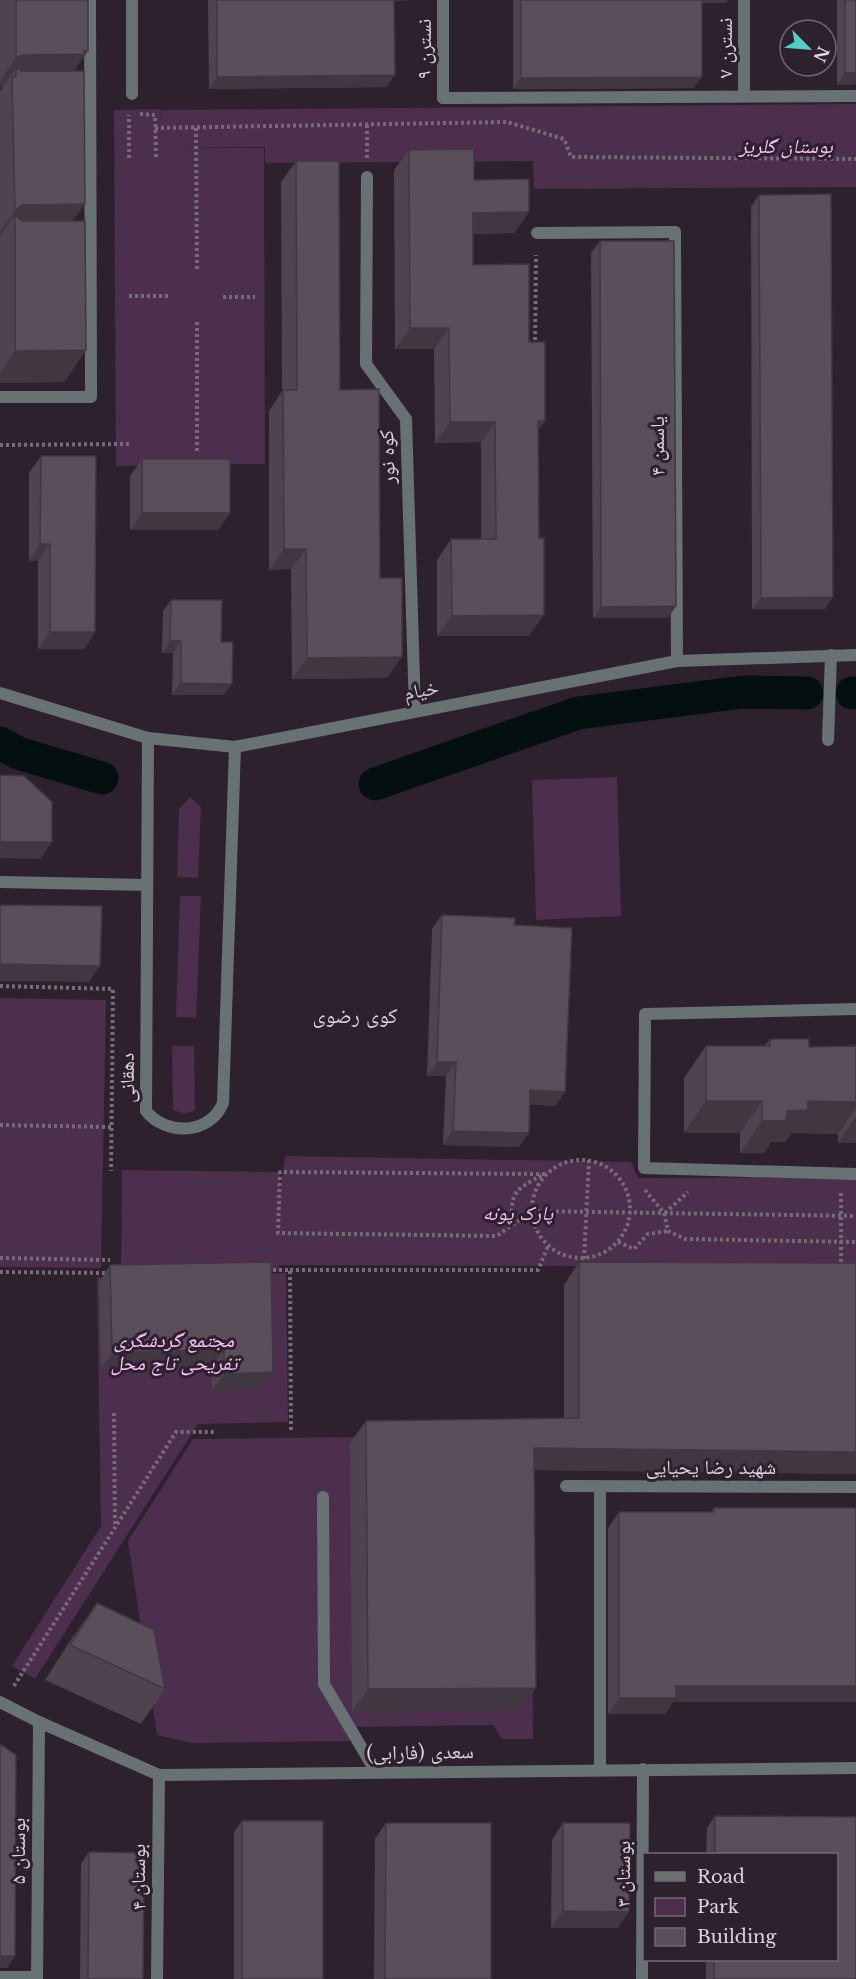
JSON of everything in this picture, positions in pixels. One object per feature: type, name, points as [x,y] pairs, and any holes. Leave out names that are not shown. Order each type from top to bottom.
[{"type":"street","points":[[0,397],[91,397],[85,244],[84,95],[90,0]]},
{"type":"street","points":[[132,0],[132,94]]},
{"type":"street","name":"نسترن ۹","points":[[443,0],[443,98],[744,96]]},
{"type":"street","name":"نسترن ۷","points":[[744,0],[744,96]]},
{"type":"street","points":[[744,96],[856,96]]},
{"type":"street","name":"کوه نور","points":[[367,177],[366,364],[406,419],[415,711]]},
{"type":"street","name":"یاسمن ۴","points":[[537,233],[675,232],[677,661]]},
{"type":"street","points":[[828,740],[831,655]]},
{"type":"street","name":"خیام","points":[[0,693],[148,738],[234,747],[677,661],[856,655]]},
{"type":"street","name":"دهقانی","points":[[148,738],[146,1111],[153,1120],[163,1126],[185,1129],[208,1124],[218,1114],[223,1103],[234,747]]},
{"type":"street","points":[[0,882],[147,885]]},
{"type":"street","points":[[856,1009],[645,1014],[644,1168],[856,1174]]},
{"type":"street","name":"شهید رضا یحیایی","points":[[566,1486],[856,1487]]},
{"type":"street","points":[[600,1486],[600,1770]]},
{"type":"street","points":[[323,1497],[324,1684],[376,1772]]},
{"type":"street","name":"سعدی (فارابی)","points":[[1,1703],[159,1775],[856,1767]]},
{"type":"street","name":"بوستان ۵","points":[[37,1978],[39,1722]]},
{"type":"street","name":"بوستان ۳","points":[[643,1853],[644,1769]]},
{"type":"street","name":"بوستان ۴","points":[[157,1979],[159,1775]]},
{"type":"street","name":"بوستان ۳","points":[[642,1979],[643,1874]]},
{"type":"street","points":[[0,1977],[37,1978]]},
{"type":"path","points":[[129,158],[128,115],[155,115],[156,158]]},
{"type":"path","points":[[155,128],[507,122],[564,139],[571,157],[856,159]]},
{"type":"path","points":[[367,125],[367,177]]},
{"type":"path","points":[[196,128],[196,270]]},
{"type":"path","points":[[535,349],[537,233]]},
{"type":"path","points":[[129,296],[171,296]]},
{"type":"path","points":[[223,297],[255,297]]},
{"type":"path","points":[[197,322],[197,453]]},
{"type":"path","points":[[0,445],[129,444]]},
{"type":"path","points":[[0,986],[113,989],[111,1171]]},
{"type":"path","points":[[0,1125],[111,1127]]},
{"type":"path","points":[[584,1259],[589,1160]]},
{"type":"path","points":[[512,1224],[511,1202],[516,1190],[545,1174],[572,1161],[589,1160],[602,1164],[621,1180],[630,1202],[631,1213],[624,1234],[608,1251],[584,1259],[571,1258],[548,1246],[537,1230],[532,1211],[533,1199],[545,1174]]},
{"type":"path","points":[[545,1174],[280,1172],[278,1233],[497,1236],[532,1211],[856,1216]]},
{"type":"path","points":[[841,1274],[843,1174]]},
{"type":"path","points":[[664,1213],[668,1231]]},
{"type":"path","points":[[618,1242],[634,1249],[648,1234],[668,1231],[685,1239],[856,1242]]},
{"type":"path","points":[[256,1270],[538,1270],[548,1246]]},
{"type":"path","points":[[10,1253],[16,1258]]},
{"type":"path","points":[[0,1258],[110,1260]]},
{"type":"path","points":[[290,1270],[291,1431]]},
{"type":"path","points":[[0,1272],[115,1271]]},
{"type":"path","points":[[114,1413],[115,1527]]},
{"type":"path","points":[[1,1703],[176,1432],[216,1432]]},
{"type":"green space","name":"بوستان گلریز","points":[[856,104],[856,187],[534,189],[533,161],[265,163],[265,147],[161,147],[264,148],[265,464],[116,466],[114,110],[161,109],[161,124],[162,110]]},
{"type":"green space","points":[[617,777],[621,916],[536,920],[532,780]]},
{"type":"green space","points":[[190,797],[201,807],[198,878],[177,877],[179,809]]},
{"type":"green space","points":[[180,896],[201,896],[196,1018],[176,1017]]},
{"type":"green space","points":[[0,998],[106,1000],[101,1268],[0,1267]]},
{"type":"green space","points":[[172,1046],[194,1046],[195,1110],[185,1114],[173,1110]]},
{"type":"green space","name":"پارک پونه","points":[[285,1156],[631,1162],[638,1178],[856,1177],[856,1267],[279,1265],[278,1271],[121,1269],[122,1170],[280,1172],[280,1191]]},
{"type":"green space","name":"مجتمع گردشگری تفریحی تاج محل","points":[[286,1273],[288,1422],[198,1424],[35,1679],[12,1666],[101,1526],[97,1277]]},
{"type":"green space","points":[[531,1435],[533,1739],[502,1739],[493,1725],[357,1727],[349,1741],[191,1743],[157,1735],[128,1541],[193,1439]]},
{"type":"building","points":[[16,0],[88,0],[88,51],[84,51],[84,54],[22,55],[16,58]]},
{"type":"building","points":[[217,0],[394,0],[395,75],[217,77]]},
{"type":"building","points":[[521,0],[702,0],[702,77],[521,78]]},
{"type":"building","points":[[845,0],[856,0],[856,73],[845,73]]},
{"type":"building","points":[[16,68],[22,71],[84,71],[85,204],[22,205],[15,211],[12,77],[16,77]]},
{"type":"building","points":[[474,149],[474,180],[529,179],[529,212],[473,213],[473,265],[529,264],[529,342],[545,342],[545,421],[538,421],[539,538],[544,538],[544,615],[452,616],[451,539],[496,539],[495,422],[450,422],[449,328],[410,328],[409,150]]},
{"type":"building","points":[[296,161],[339,161],[340,390],[379,389],[380,578],[402,578],[402,657],[307,658],[306,549],[284,549],[283,390],[297,390]]},
{"type":"building","points":[[831,194],[833,597],[761,598],[759,195]]},
{"type":"building","points":[[15,215],[22,221],[85,221],[86,350],[15,351]]},
{"type":"building","points":[[600,241],[674,241],[676,606],[601,607]]},
{"type":"building","points":[[41,456],[96,456],[95,632],[50,632],[50,544],[40,544]]},
{"type":"building","points":[[142,459],[230,459],[230,513],[142,513]]},
{"type":"building","points":[[171,600],[222,600],[221,642],[233,642],[232,684],[181,683],[181,641],[170,641]]},
{"type":"building","points":[[0,775],[24,776],[52,802],[52,842],[0,842]]},
{"type":"building","points":[[0,905],[102,906],[100,966],[0,964]]},
{"type":"building","points":[[442,915],[515,918],[514,925],[572,928],[565,1092],[530,1090],[529,1133],[453,1131],[456,1062],[437,1062]]},
{"type":"building","points":[[770,1039],[809,1039],[809,1047],[856,1046],[856,1102],[808,1101],[808,1110],[787,1111],[786,1121],[762,1121],[762,1101],[706,1101],[706,1046],[770,1046]]},
{"type":"building","points":[[271,1262],[273,1372],[224,1374],[224,1350],[112,1352],[110,1265]]},
{"type":"building","points":[[579,1262],[856,1263],[856,1452],[534,1448],[536,1688],[368,1689],[366,1421],[579,1418]]},
{"type":"building","points":[[714,1508],[856,1508],[856,1686],[676,1686],[676,1698],[619,1698],[619,1512],[714,1512]]},
{"type":"building","points":[[97,1603],[154,1630],[165,1689],[70,1645]]},
{"type":"building","points":[[0,1744],[16,1755],[15,1956],[0,1956]]},
{"type":"building","points":[[715,1816],[856,1817],[856,1979],[714,1979],[714,1961],[838,1961],[838,1853],[715,1853]]},
{"type":"building","points":[[242,1821],[323,1821],[323,1979],[242,1979]]},
{"type":"building","points":[[386,1823],[491,1823],[491,1979],[385,1979]]},
{"type":"building","points":[[563,1823],[630,1823],[629,1912],[563,1911]]},
{"type":"building","points":[[89,1852],[144,1853],[143,1979],[88,1979]]},
{"type":"waterway","points":[[375,784],[578,713],[743,692],[807,693]]},
{"type":"waterway","points":[[0,743],[18,753],[102,778]]},
{"type":"district","name":"کوی رضوی","points":[[355,1016]]}]
